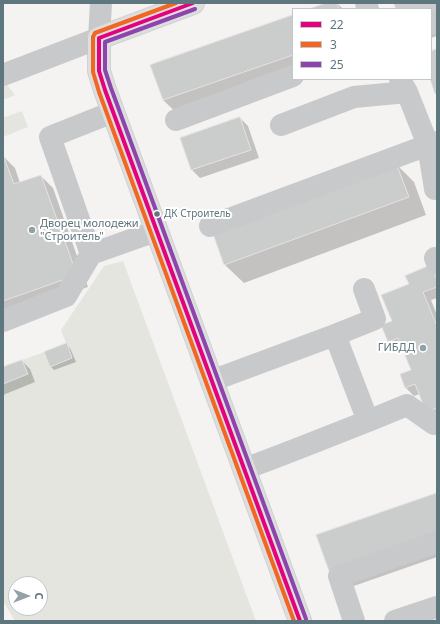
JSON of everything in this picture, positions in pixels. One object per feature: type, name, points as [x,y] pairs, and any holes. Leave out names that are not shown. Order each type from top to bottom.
[{"type":"main road","points":[[193,3],[99,38],[99,72],[300,621]]},
{"type":"street","points":[[3,75],[99,38],[101,3]]},
{"type":"street","points":[[176,120],[292,76]]},
{"type":"street","points":[[281,125],[354,97],[404,86],[432,143],[435,189]]},
{"type":"street","points":[[91,254],[50,137],[113,112]]},
{"type":"street","points":[[210,226],[432,143]]},
{"type":"street","points":[[3,321],[66,296],[91,254],[156,231]]},
{"type":"street","points":[[211,381],[375,319],[364,289]]},
{"type":"street","points":[[335,335],[368,420]]},
{"type":"street","points":[[244,469],[407,405],[434,424],[437,423]]},
{"type":"street","points":[[354,621],[339,576],[437,542]]},
{"type":"street","points":[[395,621],[437,607]]},
{"type":"shaded area","points":[[5,82],[15,95],[3,100],[3,83]]},
{"type":"shaded area","points":[[22,111],[28,127],[3,137],[3,118]]},
{"type":"shaded area","points":[[123,261],[256,621],[15,621],[12,616],[48,616],[48,576],[8,576],[8,609],[3,601],[3,384],[28,374],[22,360],[44,352],[50,367],[72,358],[61,330],[104,266]]},
{"type":"building","points":[[326,3],[337,3],[339,8],[312,8]]},
{"type":"building","points":[[394,3],[437,3],[437,11],[432,14],[432,8],[396,8]]},
{"type":"building","points":[[292,15],[292,55],[163,100],[150,65]]},
{"type":"building","points":[[437,49],[437,93],[435,94],[430,80],[432,80],[432,51]]},
{"type":"building","points":[[240,117],[251,150],[191,170],[180,138]]},
{"type":"building","name":"Дворец молодежи \"Строитель\"","points":[[3,155],[14,184],[41,175],[77,275],[3,301]]},
{"type":"building","points":[[396,163],[409,197],[224,265],[212,231]]},
{"type":"building","points":[[431,265],[437,280],[437,287],[423,292],[437,326],[437,408],[426,412],[415,384],[405,388],[400,374],[411,370],[398,338],[388,342],[381,325],[392,321],[381,295],[409,284],[405,276]]},
{"type":"building","points":[[67,343],[72,358],[50,367],[44,352]]},
{"type":"building","points":[[22,360],[28,374],[3,384],[3,367]]},
{"type":"building","points":[[437,493],[437,532],[329,571],[316,535]]},
{"type":"transit line","name":"3","points":[[176,3],[95,33],[93,37],[93,72],[99,92],[294,621]]},
{"type":"transit line","name":"22","points":[[99,38],[193,3]]},
{"type":"transit line","name":"25","points":[[195,9],[105,42],[105,70],[306,619]]},
{"type":"transit line","name":"22","points":[[99,38],[99,71],[105,90],[300,621]]},
{"type":"place","name":"ДК Строитель","points":[[157,214]]},
{"type":"place","name":"Дворец молодежи \"Строитель\"","points":[[32,230]]},
{"type":"place","name":"ГИБДД","points":[[423,348]]}]
